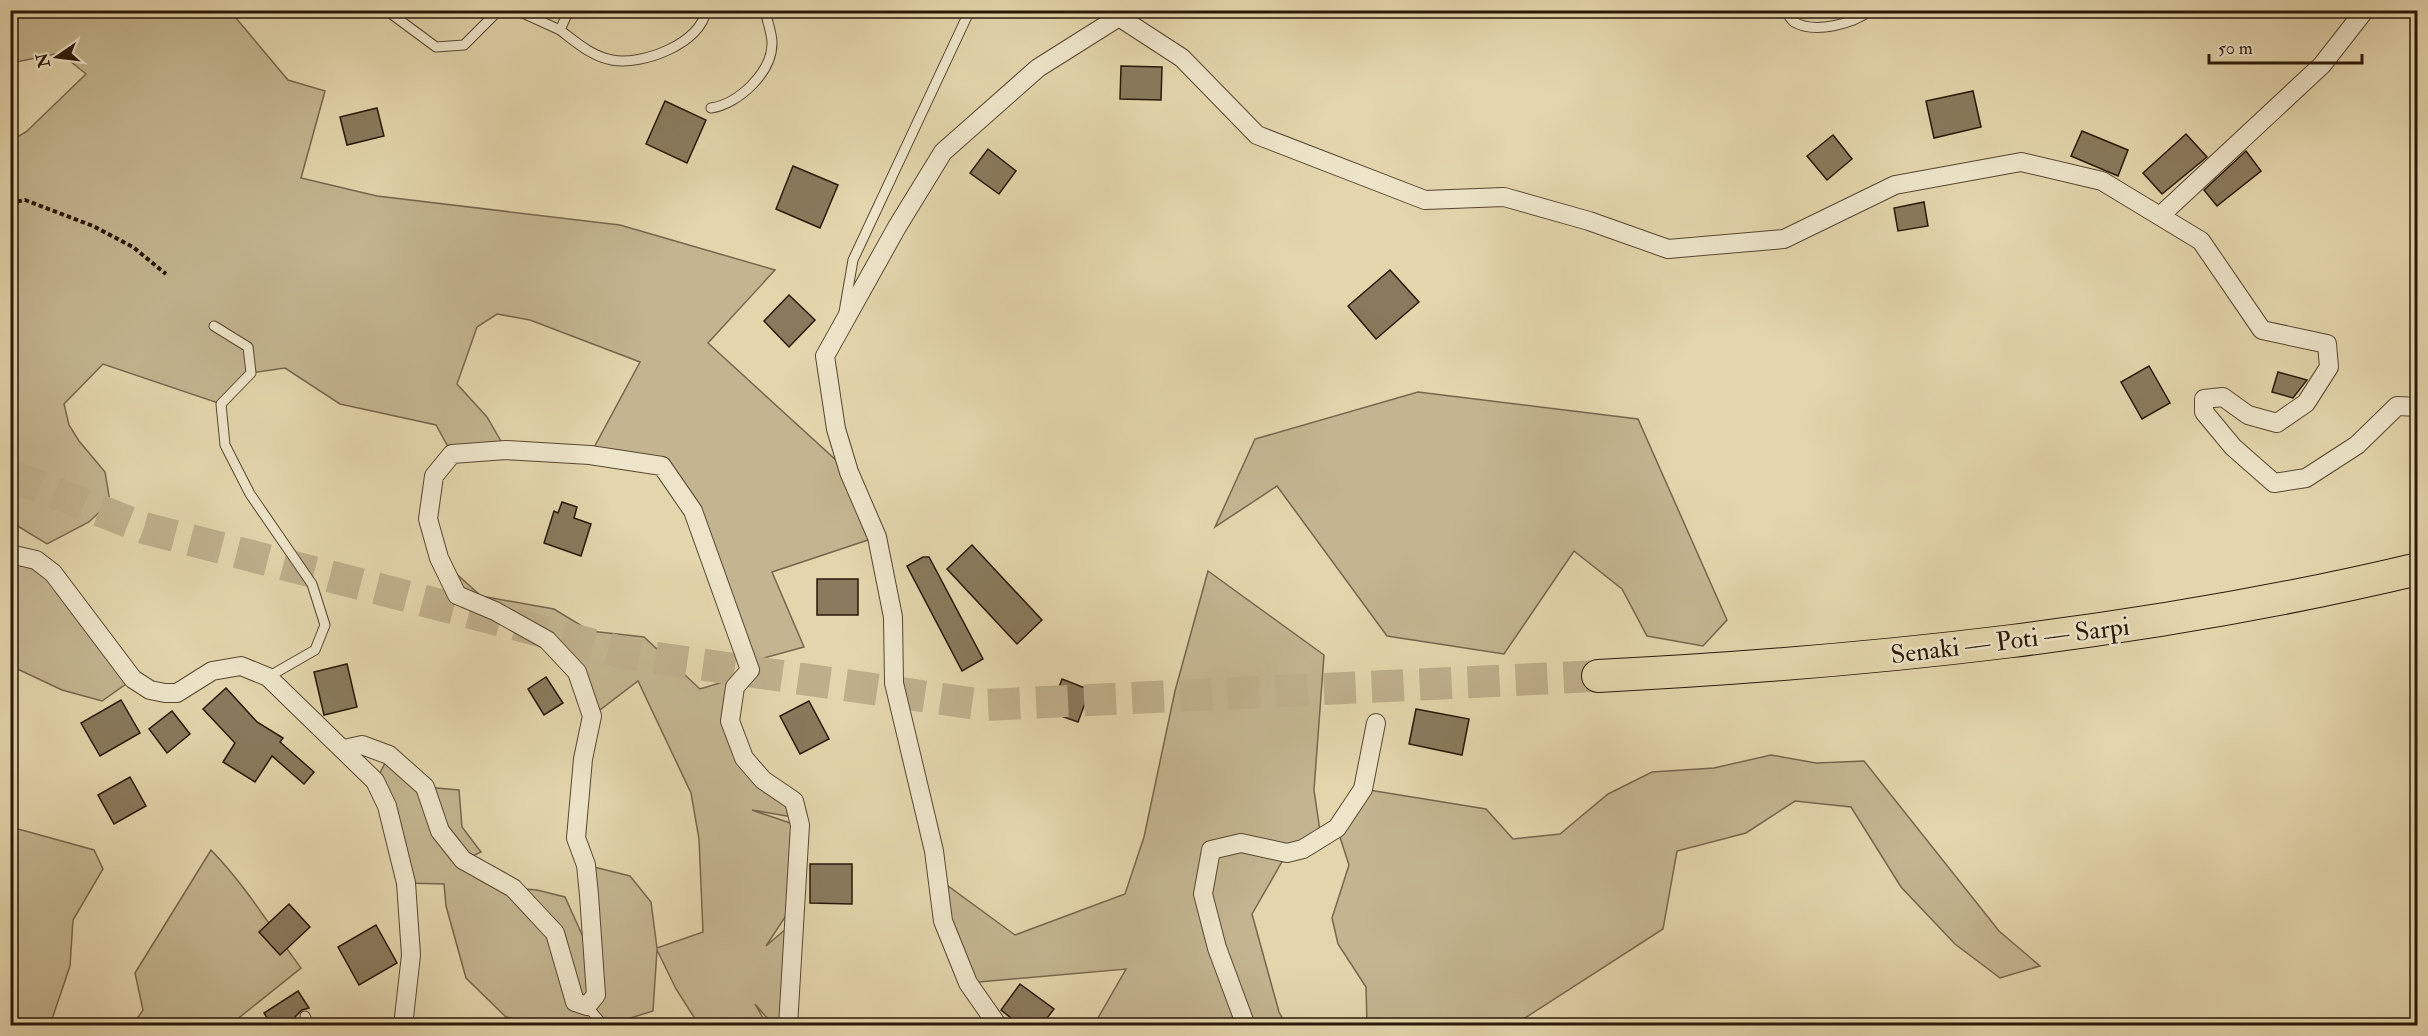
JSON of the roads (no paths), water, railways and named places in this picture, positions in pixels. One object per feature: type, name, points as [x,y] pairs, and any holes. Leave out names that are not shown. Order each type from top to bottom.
[{"type":"highway","name":"Senaki — Poti — Sarpi","points":[[1598,676],[1749,668],[1977,646],[2177,618],[2418,569]]},
{"type":"street","points":[[2161,215],[2322,65],[2365,10]]},
{"type":"street","points":[[998,1026],[968,983],[943,921],[934,851],[894,683],[893,617],[877,537],[849,472],[836,429],[825,356],[897,226],[943,152],[1038,68],[1118,14],[1182,58],[1257,135],[1425,200],[1504,197],[1589,221],[1668,249],[1784,239],[1895,185],[2021,162],[2102,181],[2201,241],[2262,330],[2327,344],[2329,367],[2306,403],[2277,423],[2248,415],[2223,397],[2204,399],[2204,412],[2226,439],[2274,483],[2306,478],[2357,445],[2397,406],[2418,407]]},
{"type":"street","points":[[344,749],[362,745],[389,755],[425,787],[440,831],[463,860],[513,888],[555,933],[575,1002],[587,1006],[596,995],[594,961],[585,865],[576,838],[583,759],[592,716],[577,672],[547,640],[495,611],[457,596],[439,558],[428,519],[434,476],[452,454],[506,450],[590,455],[662,466],[693,511],[750,670],[735,687],[730,721],[744,758],[763,780],[794,801],[800,825],[788,1026]]},
{"type":"street","points":[[10,554],[36,560],[53,573],[133,679],[150,690],[177,693],[212,671],[241,666],[268,677],[375,781],[387,806],[406,883],[411,955],[403,1026]]},
{"type":"street","points":[[1246,1026],[1217,948],[1203,894],[1211,850],[1241,843],[1287,853],[1303,849],[1337,828],[1364,789],[1376,723]]},
{"type":"lane","points":[[386,10],[436,47],[464,45],[499,10]]},
{"type":"lane","points":[[516,10],[560,30],[590,52],[613,61],[648,57],[686,41],[705,22],[706,10]]},
{"type":"lane","points":[[560,30],[569,10]]},
{"type":"lane","points":[[711,108],[724,106],[759,79],[772,44],[765,10]]},
{"type":"lane","points":[[841,326],[853,260],[970,10]]},
{"type":"lane","points":[[1785,10],[1793,21],[1818,28],[1861,18],[1871,10]]},
{"type":"lane","points":[[214,326],[248,347],[251,373],[221,404],[225,445],[250,494],[312,584],[325,625],[315,650],[268,677]]},
{"type":"lane","points":[[587,1006],[604,1026]]},
{"type":"lane","points":[[305,1016],[310,1026]]},
{"type":"tunnel","points":[[10,475],[144,528],[629,654],[984,705],[1598,676]]}]
